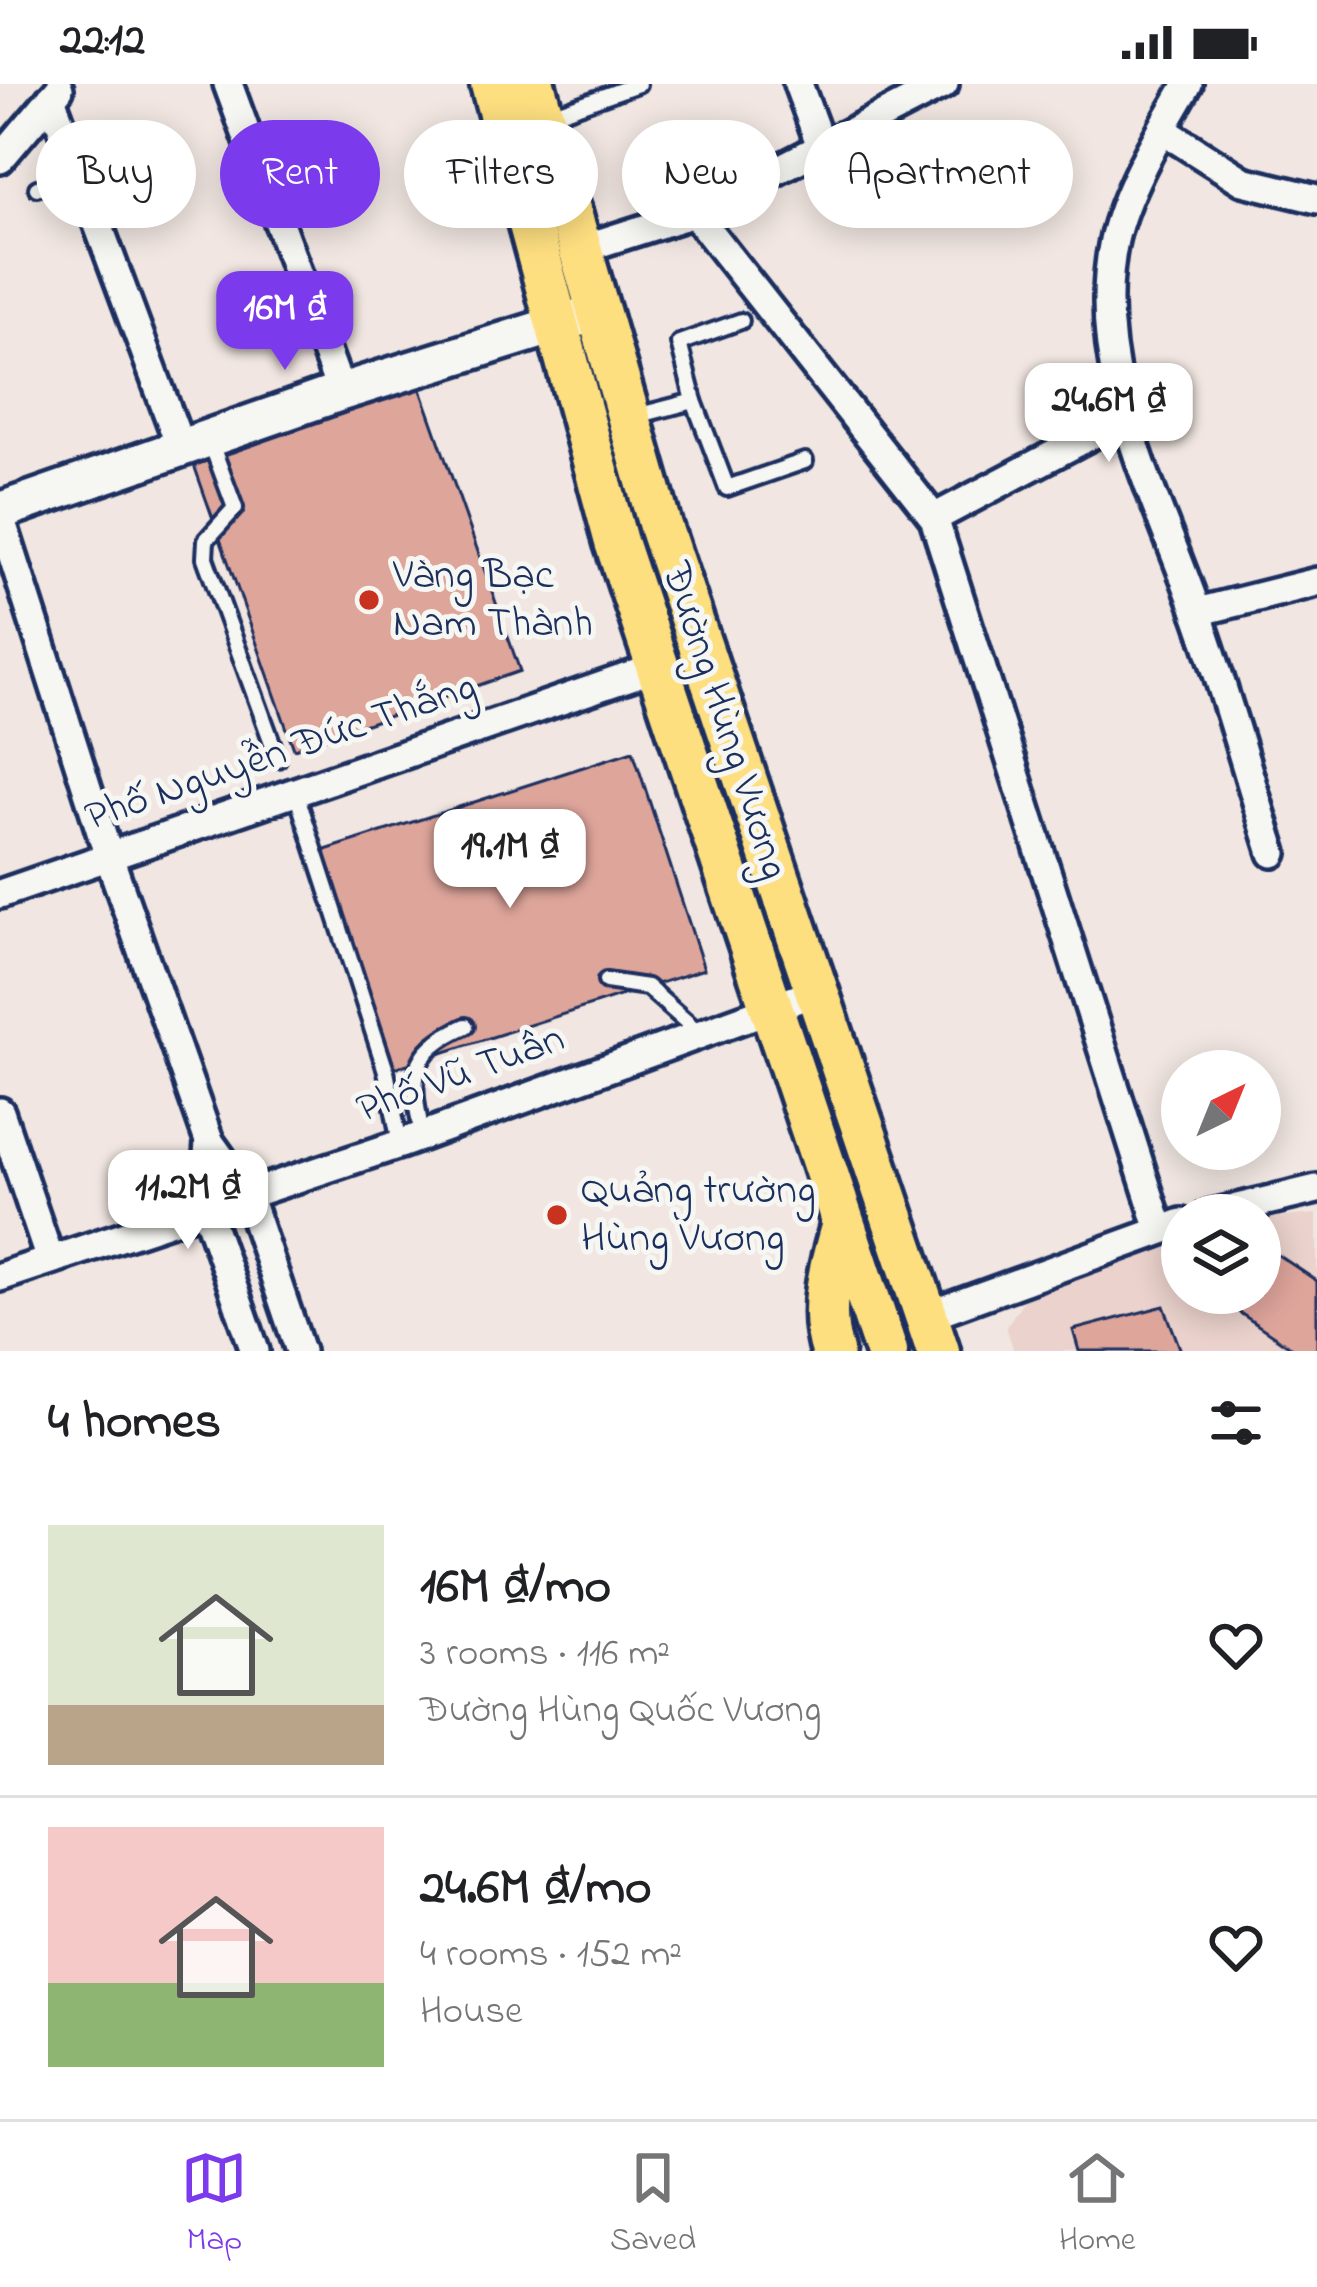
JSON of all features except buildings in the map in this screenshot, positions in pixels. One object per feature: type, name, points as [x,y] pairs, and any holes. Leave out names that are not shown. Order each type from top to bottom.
[{"type":"main road","name":"Đường Hùng Vương","points":[[492,84],[554,325],[657,667],[886,1351]]},
{"type":"main road","name":"Đường Hùng Vương","points":[[537,101],[627,418],[813,993],[932,1334]]},
{"type":"main road","points":[[832,1351],[827,1335],[828,1283],[843,1224]]},
{"type":"street","points":[[228,84],[341,392]]},
{"type":"street","points":[[798,84],[811,120]]},
{"type":"street","points":[[873,120],[944,84]]},
{"type":"street","points":[[1188,84],[1125,206],[1114,241],[1110,317],[1125,418],[1197,612],[1273,853]]},
{"type":"street","points":[[0,159],[57,91]]},
{"type":"street","points":[[57,91],[65,120]]},
{"type":"street","points":[[1164,131],[1243,181],[1317,199]]},
{"type":"street","points":[[103,228],[195,443]]},
{"type":"street","points":[[578,250],[645,228]]},
{"type":"street","points":[[707,228],[934,518],[1161,1196]]},
{"type":"street","points":[[300,1351],[247,1194],[209,1141],[109,857],[0,514],[341,392],[596,313]]},
{"type":"street","points":[[934,518],[1125,418]]},
{"type":"street","points":[[1197,612],[1317,582]]},
{"type":"street","name":"Phố Nguyễn Đức Thắng","points":[[0,894],[657,667]]},
{"type":"street","name":"Phố Vũ Tuân","points":[[0,1277],[411,1140],[813,993]]},
{"type":"street","points":[[0,1112],[50,1260]]},
{"type":"street","points":[[209,1141],[206,1207],[255,1351]]},
{"type":"street","points":[[1281,1198],[1317,1189]]},
{"type":"street","points":[[932,1334],[1161,1231]]},
{"type":"lane","points":[[537,101],[638,84]]},
{"type":"lane","points":[[741,321],[679,343],[694,401],[727,488],[805,461]]},
{"type":"lane","points":[[627,418],[694,401]]},
{"type":"lane","points":[[195,443],[235,508],[206,540],[205,558],[278,759]]},
{"type":"lane","points":[[296,793],[411,1140]]},
{"type":"lane","points":[[606,981],[647,987],[698,1032]]},
{"type":"lane","points":[[411,1140],[413,1078],[419,1060],[439,1040],[466,1026]]},
{"type":"shaded area","points":[[1317,1214],[1317,1351],[1014,1351],[1006,1327],[1025,1298],[1161,1250],[1161,1314],[1281,1314],[1281,1217]]},
{"type":"place","name":"Vàng Bạc Nam Thành","points":[[369,600]]},
{"type":"place","name":"Quảng trường Hùng Vương","points":[[557,1215]]}]
